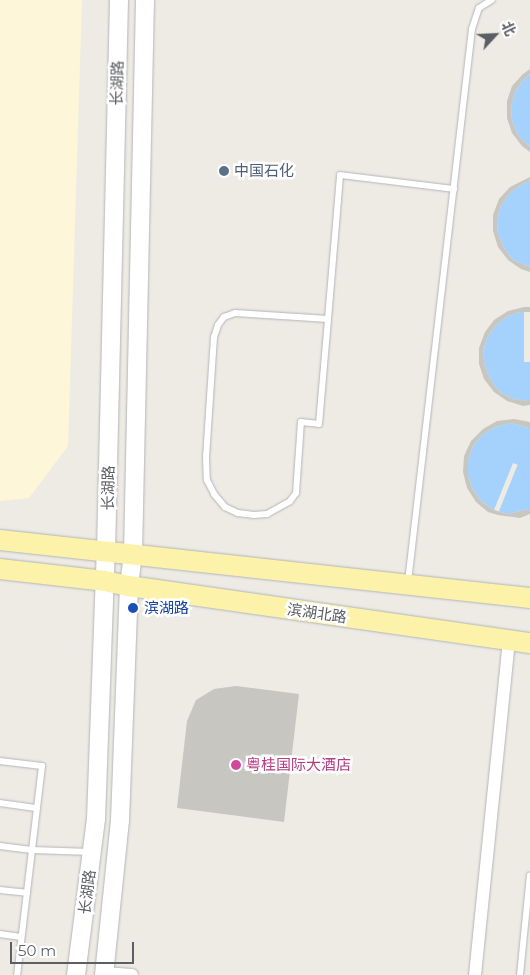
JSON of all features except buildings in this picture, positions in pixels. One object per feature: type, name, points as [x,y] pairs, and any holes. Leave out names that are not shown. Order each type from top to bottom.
[{"type":"main road","name":"长湖路","points":[[76,975],[96,809],[106,552],[119,0]]},
{"type":"main road","name":"长湖路","points":[[104,974],[120,820],[129,586],[133,554],[145,0]]},
{"type":"main road","points":[[0,540],[408,583],[530,598]]},
{"type":"main road","points":[[0,569],[105,581]]},
{"type":"main road","name":"滨湖北路","points":[[105,581],[530,643]]},
{"type":"street","points":[[475,975],[509,641]]},
{"type":"street","points":[[104,974],[132,975]]},
{"type":"lane","points":[[408,583],[472,29],[479,8],[492,0]]},
{"type":"lane","points":[[328,318],[235,313],[224,317],[218,325],[214,337],[206,457],[207,480],[214,494],[225,507],[238,513],[266,514],[290,501],[296,493],[301,422],[319,424],[328,318],[340,175],[454,188]]},
{"type":"lane","points":[[0,761],[42,766],[17,975]]},
{"type":"lane","points":[[0,803],[36,808]]},
{"type":"lane","points":[[0,846],[32,850],[92,852]]},
{"type":"lane","points":[[520,975],[530,875]]},
{"type":"lane","points":[[0,890],[26,893]]},
{"type":"lane","points":[[0,934],[21,937]]},
{"type":"shaded area","points":[[0,0],[82,0],[68,446],[29,498],[0,501]]},
{"type":"water","points":[[530,74],[530,147],[518,135],[512,121],[511,106],[515,92],[523,80]]},
{"type":"water","points":[[530,181],[530,267],[513,260],[504,248],[498,234],[497,220],[501,205],[510,193],[522,184]]},
{"type":"water","points":[[520,312],[530,312],[530,401],[513,399],[500,392],[491,381],[485,367],[483,353],[487,338],[495,326],[506,317]]},
{"type":"water","points":[[510,423],[530,428],[530,509],[508,514],[494,510],[482,502],[473,490],[468,476],[468,461],[473,446],[482,435],[495,427]]},
{"type":"pier","points":[[524,309],[530,309],[530,362],[524,362]]},
{"type":"pier","points":[[513,463],[518,465],[498,514],[493,512]]},
{"type":"place","name":"中国石化","points":[[224,171]]},
{"type":"place","name":"滨湖路","points":[[133,608]]},
{"type":"place","name":"粤桂国际大酒店","points":[[236,765]]}]
